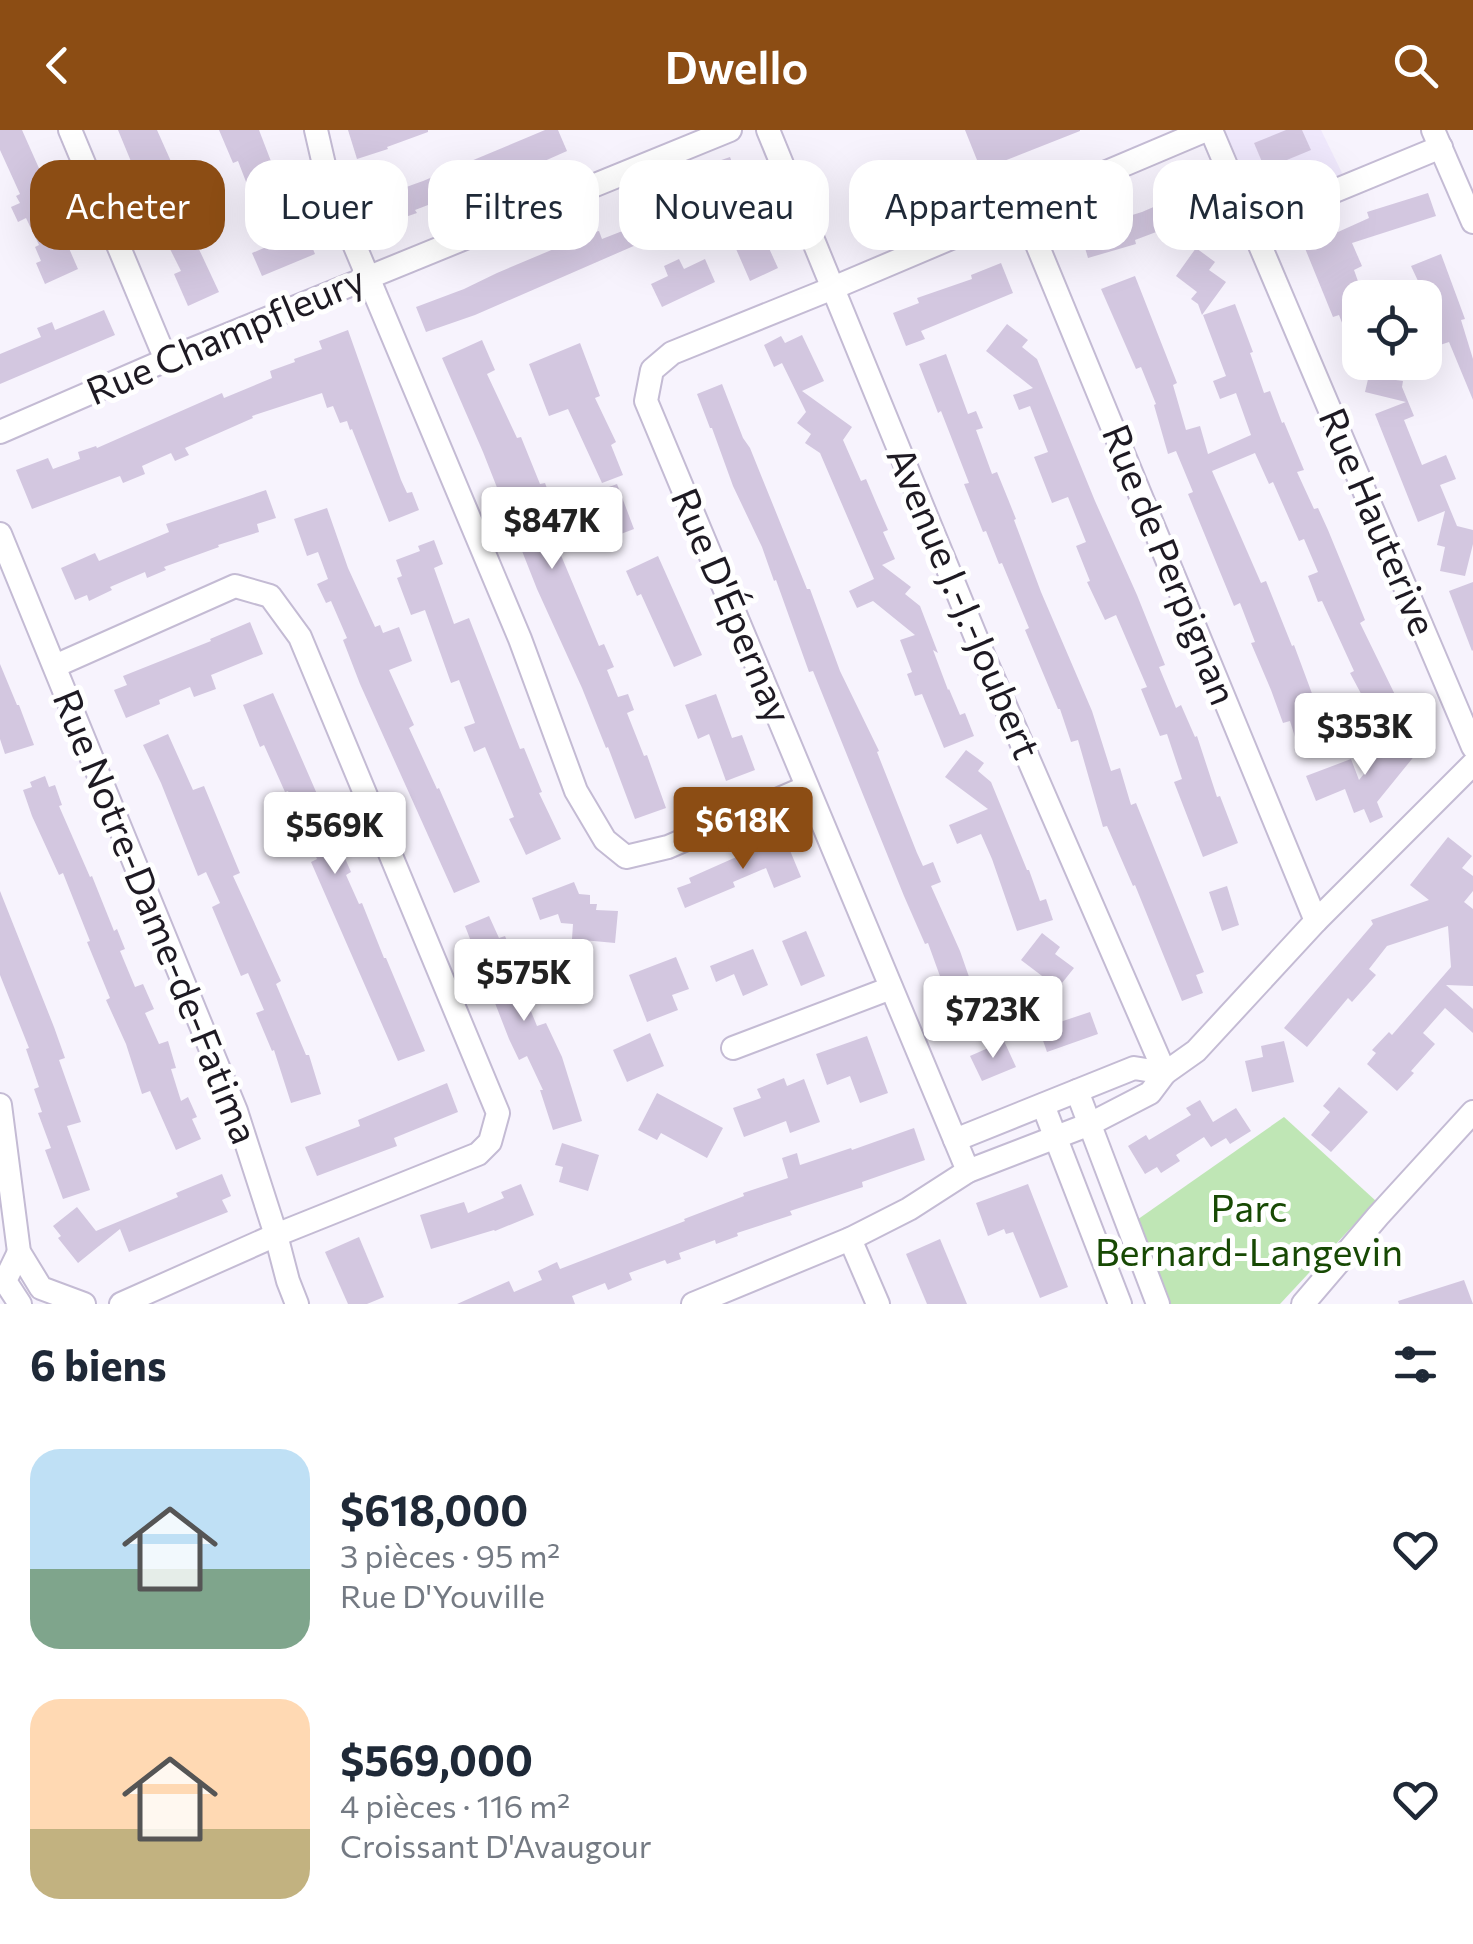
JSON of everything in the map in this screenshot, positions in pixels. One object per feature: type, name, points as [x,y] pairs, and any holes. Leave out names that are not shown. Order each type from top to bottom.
[{"type":"street","points":[[70,130],[166,360]]},
{"type":"street","points":[[316,130],[328,182],[367,278],[520,638],[576,791],[605,840],[626,857],[668,847],[807,788]]},
{"type":"street","name":"Rue Champfleury","points":[[0,432],[166,360],[730,130]]},
{"type":"street","name":"Avenue J.-J.-Joubert","points":[[768,130],[984,658],[1165,1073]]},
{"type":"street","points":[[1133,162],[1209,130]]},
{"type":"street","name":"Rue Hauterive","points":[[1209,130],[1223,160]]},
{"type":"street","points":[[1340,184],[1437,139],[1473,222]]},
{"type":"street","points":[[833,288],[923,250]]},
{"type":"street","name":"Rue de Perpignan","points":[[1039,250],[1316,921]]},
{"type":"street","name":"Rue Hauterive","points":[[1263,250],[1473,748]]},
{"type":"street","name":"Rue D'Épernay","points":[[833,288],[672,353],[652,370],[646,401],[968,1171]]},
{"type":"street","name":"Rue Notre-Dame-de-Fatima","points":[[0,534],[236,1111],[297,1304]]},
{"type":"street","points":[[56,666],[235,586],[270,596],[300,637],[498,1113],[490,1142],[478,1154],[276,1235],[121,1304]]},
{"type":"street","points":[[693,1304],[850,1239],[909,1210],[968,1171],[1090,1124],[1150,1093],[1165,1073],[1196,1051],[1316,921],[1473,764]]},
{"type":"street","points":[[732,1048],[891,988]]},
{"type":"street","points":[[955,1140],[1134,1068],[1165,1073]]},
{"type":"street","points":[[1077,1091],[1158,1304]]},
{"type":"street","points":[[1043,1104],[1120,1304]]},
{"type":"street","points":[[0,1105],[19,1252],[41,1288],[84,1304]]},
{"type":"street","points":[[1303,1304],[1473,1112]]},
{"type":"street","points":[[850,1239],[878,1304]]},
{"type":"street","points":[[19,1252],[5,1280],[20,1304]]},
{"type":"shaded area","points":[[1225,130],[1321,130],[1336,160],[1238,160]]},
{"type":"green space","name":"Parc Bernard-Langevin","points":[[1284,1117],[1376,1201],[1280,1304],[1162,1304],[1134,1222]]},
{"type":"building","points":[[0,130],[22,130],[35,160],[30,160],[30,226],[26,218],[18,222],[11,207],[20,203],[16,196],[20,194],[0,150]]},
{"type":"building","points":[[118,130],[157,130],[170,160],[130,160]]},
{"type":"building","points":[[219,130],[259,130],[270,160],[245,160],[245,179],[238,161],[233,163]]},
{"type":"building","points":[[348,130],[428,130],[428,132],[357,159]]},
{"type":"building","points":[[545,130],[558,130],[567,151],[547,160],[473,160]]},
{"type":"building","points":[[965,130],[1080,130],[1006,160],[977,160]]},
{"type":"building","points":[[1286,130],[1302,130],[1311,150],[1287,160],[1261,160],[1254,143]]},
{"type":"building","points":[[428,179],[428,205],[408,216],[408,186]]},
{"type":"building","points":[[1428,193],[1436,216],[1352,243],[1362,266],[1354,270],[1358,280],[1342,280],[1342,323],[1339,315],[1333,317],[1306,250],[1340,250],[1340,231],[1369,218],[1367,212]]},
{"type":"building","points":[[1153,207],[1153,233],[1135,240],[1133,245],[1133,215]]},
{"type":"building","points":[[599,231],[602,239],[619,232],[619,250],[624,250],[426,332],[416,307],[551,250],[599,250]]},
{"type":"building","points":[[36,250],[70,250],[78,269],[45,284],[36,263],[41,261]]},
{"type":"building","points":[[170,250],[199,250],[219,292],[188,306],[174,274],[181,271]]},
{"type":"building","points":[[313,250],[315,254],[262,276],[252,253]]},
{"type":"building","points":[[736,250],[770,250],[778,268],[750,281]]},
{"type":"building","points":[[1086,250],[1115,250],[1088,258]]},
{"type":"building","points":[[1195,250],[1199,250],[1215,262],[1209,270],[1226,282],[1202,315],[1191,299],[1197,292],[1176,276]]},
{"type":"building","points":[[1441,254],[1465,319],[1461,320],[1473,359],[1473,400],[1449,342],[1442,344],[1442,280],[1418,280],[1411,266]]},
{"type":"building","points":[[679,259],[684,269],[705,259],[715,282],[662,307],[651,284],[668,276],[664,266]]},
{"type":"building","points":[[1001,263],[1013,293],[921,331],[925,339],[906,346],[893,313],[919,303],[917,298],[972,279],[971,275]]},
{"type":"building","points":[[1135,276],[1177,383],[1173,385],[1186,430],[1200,426],[1208,454],[1251,435],[1236,393],[1220,399],[1213,381],[1226,376],[1203,315],[1235,304],[1264,393],[1270,391],[1284,422],[1304,470],[1297,472],[1328,530],[1365,620],[1360,623],[1400,705],[1374,718],[1350,673],[1354,671],[1322,601],[1318,602],[1308,576],[1318,572],[1304,539],[1299,541],[1273,482],[1269,484],[1255,453],[1212,471],[1261,583],[1266,581],[1317,707],[1311,709],[1318,729],[1295,737],[1290,721],[1283,723],[1251,643],[1255,642],[1240,603],[1234,606],[1188,494],[1193,492],[1176,451],[1168,454],[1156,404],[1141,367],[1136,369],[1101,289]]},
{"type":"building","points":[[104,310],[115,335],[0,384],[0,354],[41,337],[37,328],[52,322],[55,330]]},
{"type":"building","points":[[1007,324],[1028,340],[1022,347],[1037,359],[1165,665],[1159,667],[1176,708],[1181,705],[1197,736],[1217,797],[1220,796],[1238,843],[1203,857],[1174,782],[1182,779],[1167,734],[1160,736],[1141,689],[1147,687],[1116,615],[1105,620],[1087,582],[1090,581],[1076,546],[1086,542],[1068,497],[1052,503],[1034,457],[1048,452],[1030,406],[1019,410],[1013,395],[1033,388],[986,351]]},
{"type":"building","points":[[348,330],[401,480],[407,493],[412,492],[419,510],[389,522],[352,429],[347,421],[340,423],[333,406],[327,408],[322,393],[252,416],[185,448],[189,455],[175,461],[171,453],[142,466],[145,474],[123,483],[120,476],[32,509],[16,470],[48,458],[53,469],[80,459],[78,452],[97,448],[222,393],[224,398],[272,378],[270,371],[322,349],[319,341]]},
{"type":"building","points":[[802,335],[824,381],[802,391],[852,427],[843,440],[861,481],[866,479],[888,530],[883,532],[895,559],[882,565],[911,587],[905,594],[920,606],[948,690],[960,715],[965,713],[974,736],[944,748],[922,694],[915,696],[907,674],[912,672],[900,640],[915,635],[873,601],[857,608],[849,591],[874,579],[820,453],[805,443],[811,434],[797,423],[806,412],[782,363],[774,367],[764,345],[781,336],[785,343]]},
{"type":"building","points":[[482,340],[495,370],[487,374],[517,438],[521,437],[540,484],[545,483],[551,499],[541,502],[555,541],[599,646],[604,644],[614,667],[607,670],[618,697],[628,694],[634,710],[627,713],[666,808],[635,819],[442,358]]},
{"type":"building","points":[[580,343],[600,396],[595,398],[616,442],[611,445],[623,475],[602,483],[568,409],[549,416],[529,364]]},
{"type":"building","points":[[946,354],[968,414],[976,411],[983,428],[976,430],[992,474],[997,472],[1008,499],[1041,592],[1092,711],[1111,771],[1120,768],[1131,805],[1136,803],[1204,972],[1196,975],[1203,993],[1182,1001],[1135,885],[1107,826],[1103,827],[1078,740],[1071,742],[1002,563],[999,564],[986,531],[983,532],[964,484],[969,483],[919,364]]},
{"type":"building","points":[[1368,380],[1403,381],[1414,416],[1404,420],[1422,465],[1446,455],[1456,479],[1440,485],[1457,526],[1473,530],[1465,576],[1440,571],[1445,547],[1437,545],[1445,511],[1418,522],[1375,414],[1406,402],[1365,392]]},
{"type":"building","points":[[722,384],[810,589],[840,671],[879,751],[917,853],[923,866],[933,862],[941,882],[931,886],[983,1017],[958,1026],[928,943],[925,944],[904,896],[813,671],[809,672],[776,580],[697,394]]},
{"type":"building","points":[[617,484],[634,529],[613,537],[605,518],[592,523],[586,509],[594,506],[590,494]]},
{"type":"building","points":[[266,490],[276,518],[257,524],[259,532],[164,567],[166,570],[147,578],[145,572],[89,601],[87,595],[75,600],[61,568],[95,553],[99,561],[169,532],[166,524]]},
{"type":"building","points":[[327,508],[375,627],[380,625],[383,633],[399,627],[412,661],[389,670],[414,725],[409,728],[480,882],[454,893],[360,684],[331,601],[326,603],[317,584],[328,579],[318,552],[307,556],[294,519]]},
{"type":"building","points":[[434,540],[443,564],[434,568],[454,624],[469,618],[520,749],[524,748],[542,792],[539,793],[561,839],[526,855],[509,819],[514,817],[485,747],[474,752],[464,727],[475,723],[459,680],[451,683],[425,610],[411,615],[397,578],[402,576],[396,560],[420,551],[418,546]]},
{"type":"building","points":[[658,556],[702,655],[674,667],[641,594],[637,596],[626,571]]},
{"type":"building","points":[[1473,582],[1473,650],[1472,651],[1449,591]]},
{"type":"building","points":[[250,622],[263,654],[211,675],[216,689],[194,697],[190,687],[126,718],[114,690],[127,685],[123,676]]},
{"type":"building","points":[[0,664],[34,745],[5,754],[0,739]]},
{"type":"building","points":[[273,693],[351,872],[346,875],[359,904],[362,903],[425,1051],[398,1061],[311,862],[317,859],[288,791],[285,792],[264,745],[260,747],[243,705]]},
{"type":"building","points":[[716,694],[732,738],[742,735],[755,770],[726,781],[709,734],[698,739],[685,705]]},
{"type":"building","points":[[1398,732],[1420,749],[1377,802],[1383,817],[1370,823],[1364,809],[1354,813],[1345,789],[1316,801],[1306,776],[1351,759],[1359,780]]},
{"type":"building","points":[[168,734],[193,790],[204,786],[240,873],[233,876],[281,981],[276,984],[309,1055],[321,1094],[291,1103],[274,1050],[256,1013],[264,1010],[248,973],[241,976],[212,907],[220,903],[206,872],[198,876],[143,745]]},
{"type":"building","points":[[966,750],[984,763],[978,771],[991,782],[1040,901],[1046,899],[1053,920],[1017,931],[981,834],[957,844],[949,825],[988,809],[945,777]]},
{"type":"building","points":[[45,776],[49,787],[55,785],[62,805],[59,806],[114,931],[117,929],[125,949],[120,951],[135,987],[143,984],[154,1009],[145,1013],[159,1044],[168,1041],[181,1101],[188,1097],[197,1117],[192,1119],[201,1139],[176,1150],[150,1091],[142,1094],[106,1000],[110,998],[87,942],[90,941],[63,873],[59,875],[32,816],[23,790]]},
{"type":"building","points":[[784,836],[801,877],[774,888],[766,868],[733,882],[735,887],[685,908],[677,888],[691,883],[689,878]]},
{"type":"building","points":[[1448,837],[1472,856],[1462,868],[1473,876],[1473,891],[1464,902],[1473,909],[1473,986],[1446,985],[1473,1009],[1473,1033],[1445,1008],[1423,1033],[1435,1044],[1397,1091],[1367,1064],[1376,1053],[1372,1050],[1389,1032],[1392,1035],[1451,967],[1448,926],[1387,946],[1369,969],[1376,975],[1352,1002],[1348,998],[1307,1047],[1284,1028],[1373,924],[1371,920],[1429,900],[1410,885]]},
{"type":"building","points":[[574,882],[579,894],[590,895],[590,904],[597,904],[596,910],[618,911],[615,943],[572,939],[573,924],[561,923],[558,914],[540,920],[532,898]]},
{"type":"building","points":[[1227,886],[1239,925],[1222,931],[1209,892]]},
{"type":"building","points":[[0,891],[65,1058],[59,1060],[81,1122],[67,1126],[90,1190],[63,1199],[45,1150],[51,1148],[38,1113],[42,1112],[34,1089],[39,1087],[26,1049],[29,1048],[0,975]]},
{"type":"building","points":[[489,916],[499,938],[505,936],[511,951],[507,953],[537,1026],[546,1023],[562,1057],[582,1121],[553,1130],[543,1090],[527,1056],[519,1060],[509,1039],[465,926]]},
{"type":"building","points":[[806,931],[825,976],[801,986],[782,941]]},
{"type":"building","points":[[1042,933],[1060,947],[1055,954],[1074,968],[1058,988],[1021,960]]},
{"type":"building","points":[[753,949],[768,985],[743,996],[734,974],[716,982],[710,966]]},
{"type":"building","points":[[676,957],[689,989],[672,995],[678,1010],[647,1022],[629,975]]},
{"type":"building","points":[[1090,1012],[1098,1034],[1047,1052],[1039,1029]]},
{"type":"building","points":[[650,1033],[664,1066],[627,1082],[613,1050]]},
{"type":"building","points":[[867,1036],[888,1093],[860,1103],[850,1076],[827,1085],[816,1054]]},
{"type":"building","points":[[1004,1041],[1016,1067],[982,1081],[970,1056]]},
{"type":"building","points":[[1284,1041],[1294,1082],[1252,1092],[1245,1061],[1263,1057],[1261,1046]]},
{"type":"building","points":[[784,1078],[787,1086],[804,1079],[820,1122],[790,1133],[786,1121],[744,1137],[733,1108],[761,1098],[757,1089]]},
{"type":"building","points":[[447,1083],[458,1112],[394,1138],[397,1146],[317,1176],[305,1147],[360,1126],[358,1120]]},
{"type":"building","points":[[1339,1087],[1368,1112],[1331,1152],[1311,1135],[1330,1112],[1323,1106]]},
{"type":"building","points":[[657,1093],[723,1128],[707,1158],[661,1133],[657,1140],[638,1130]]},
{"type":"building","points":[[1200,1100],[1213,1122],[1236,1108],[1251,1131],[1230,1144],[1226,1138],[1211,1147],[1204,1137],[1176,1155],[1180,1161],[1161,1173],[1157,1167],[1145,1174],[1128,1146],[1146,1135],[1149,1140],[1191,1115],[1186,1108]]},
{"type":"building","points":[[914,1128],[925,1160],[862,1182],[863,1187],[790,1211],[792,1215],[737,1233],[738,1236],[679,1253],[681,1259],[667,1264],[665,1260],[629,1273],[632,1280],[608,1290],[605,1283],[572,1296],[575,1304],[457,1304],[509,1281],[514,1292],[542,1280],[538,1271],[557,1262],[560,1269],[788,1178],[782,1158],[797,1153],[800,1165]]},
{"type":"building","points":[[562,1143],[599,1155],[588,1191],[559,1182],[563,1167],[555,1165]]},
{"type":"building","points":[[222,1174],[231,1196],[222,1200],[228,1212],[129,1252],[120,1229],[78,1263],[53,1226],[77,1207],[96,1231]]},
{"type":"building","points":[[521,1184],[534,1215],[431,1249],[420,1215],[464,1202],[468,1213],[504,1198],[501,1192]]},
{"type":"building","points":[[1028,1184],[1068,1287],[1040,1298],[1013,1232],[1006,1234],[1004,1229],[988,1236],[976,1203]]},
{"type":"building","points":[[359,1237],[384,1297],[367,1304],[348,1304],[325,1252]]},
{"type":"building","points":[[940,1239],[967,1304],[927,1304],[906,1254]]},
{"type":"building","points":[[1464,1280],[1473,1304],[1399,1304],[1398,1301]]}]
